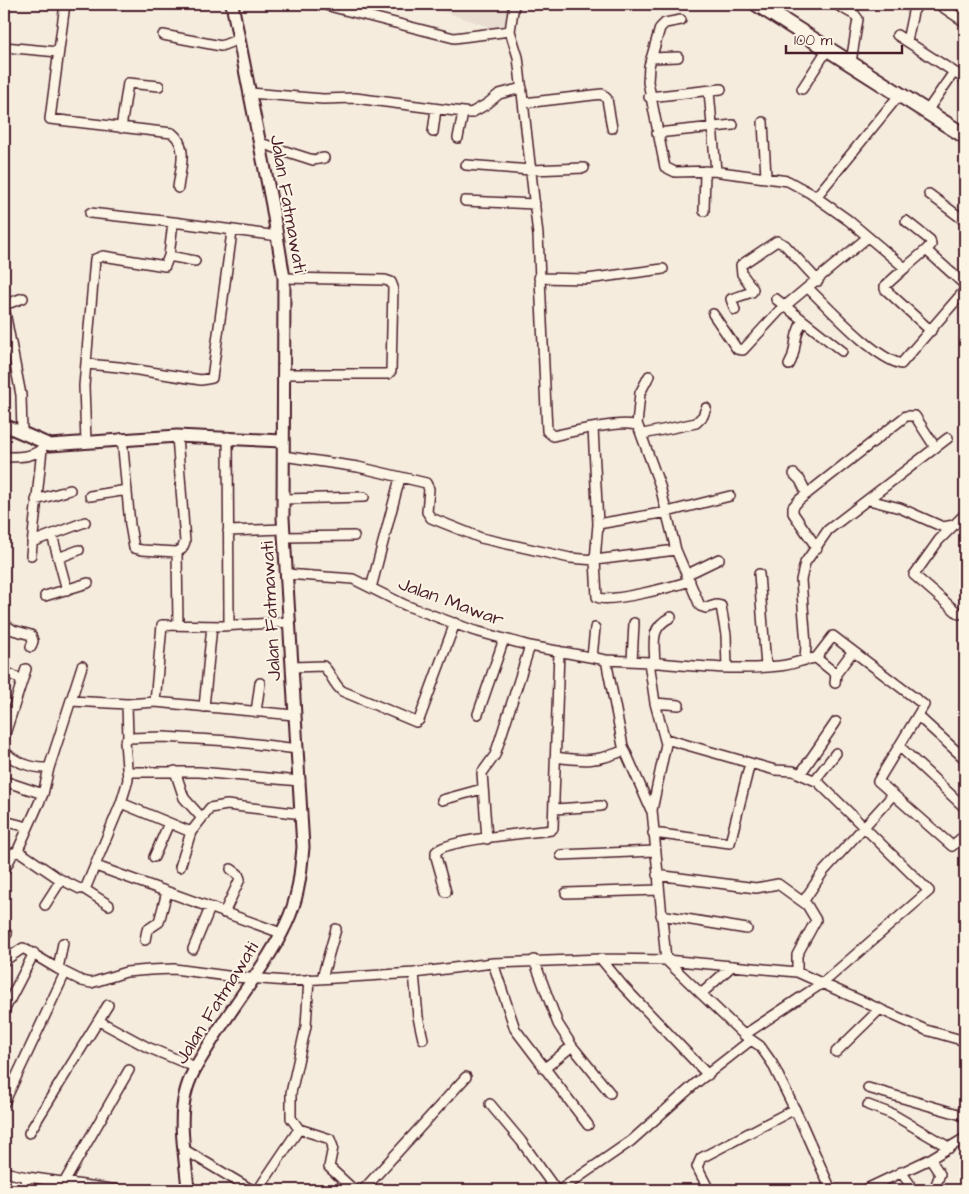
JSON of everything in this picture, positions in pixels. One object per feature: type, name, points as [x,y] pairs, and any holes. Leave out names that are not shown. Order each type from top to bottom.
[{"type":"main road","points":[[757,4],[828,47],[965,136]]},
{"type":"street","points":[[64,4],[50,119],[172,133],[178,138],[183,151],[178,188]]},
{"type":"street","name":"Jalan Fatmawati","points":[[188,1190],[182,1120],[184,1096],[195,1067],[281,933],[296,898],[301,874],[303,848],[284,533],[282,440],[284,278],[278,236],[232,4]]},
{"type":"street","points":[[320,4],[454,38],[510,31]]},
{"type":"street","points":[[514,4],[510,31],[518,57],[535,204],[544,412],[548,434],[553,436],[592,428],[636,425]]},
{"type":"street","points":[[907,41],[913,12],[918,4]]},
{"type":"street","points":[[938,4],[965,22]]},
{"type":"street","points":[[839,6],[855,15],[858,20],[851,62]]},
{"type":"street","points":[[681,20],[662,25],[651,58],[648,74],[649,97],[665,167],[668,171],[716,171],[788,181],[816,197],[905,268]]},
{"type":"street","points":[[163,35],[221,46],[239,39]]},
{"type":"street","points":[[897,35],[965,79]]},
{"type":"street","points":[[4,47],[58,52]]},
{"type":"street","points":[[802,88],[828,47]]},
{"type":"street","points":[[651,58],[678,58]]},
{"type":"street","points":[[927,112],[954,72]]},
{"type":"street","points":[[121,128],[128,83],[160,86]]},
{"type":"street","points":[[250,93],[323,100],[355,98],[471,113],[482,108],[499,94],[522,88]]},
{"type":"street","points":[[649,97],[721,89]]},
{"type":"street","points":[[709,91],[716,171]]},
{"type":"street","points":[[524,103],[602,94],[607,99],[612,128]]},
{"type":"street","points":[[816,197],[900,94]]},
{"type":"street","points":[[433,132],[436,109]]},
{"type":"street","points":[[458,138],[463,113]]},
{"type":"street","points":[[763,122],[766,177]]},
{"type":"street","points":[[657,134],[733,125]]},
{"type":"street","points":[[260,143],[313,160],[324,158]]},
{"type":"street","points":[[466,165],[531,170],[584,168]]},
{"type":"street","points":[[704,211],[705,171]]},
{"type":"street","points":[[929,194],[965,221]]},
{"type":"street","points":[[465,200],[535,204]]},
{"type":"street","points":[[90,213],[173,222],[232,232],[278,236]]},
{"type":"street","points":[[906,221],[930,240],[931,245],[885,286],[885,290],[931,331]]},
{"type":"street","points":[[86,442],[84,386],[95,259],[103,256],[163,267],[167,263],[169,256],[173,222]]},
{"type":"street","points":[[87,364],[201,380],[212,378],[232,232]]},
{"type":"street","points":[[713,314],[737,350],[741,351],[786,306],[868,237]]},
{"type":"street","points":[[735,310],[731,299],[752,292],[753,289],[742,274],[741,264],[776,242],[785,245],[818,281]]},
{"type":"street","points":[[926,250],[965,285]]},
{"type":"street","points":[[169,256],[195,262]]},
{"type":"street","points":[[539,278],[587,279],[663,269]]},
{"type":"street","points":[[283,374],[383,376],[388,374],[391,370],[393,287],[391,282],[385,280],[284,278]]},
{"type":"street","points":[[808,288],[870,345],[896,363],[905,362],[965,290]]},
{"type":"street","points":[[22,432],[21,395],[4,306],[23,298]]},
{"type":"street","points":[[776,299],[842,351]]},
{"type":"street","points":[[789,366],[794,353],[795,336],[804,321]]},
{"type":"street","points":[[649,376],[640,394],[636,425],[643,434],[667,512],[676,550],[700,606],[706,608],[716,605],[721,606],[726,635],[727,668]]},
{"type":"street","points":[[643,434],[696,423],[703,416],[706,408]]},
{"type":"street","points":[[817,548],[796,520],[792,509],[807,494],[906,416],[915,416],[935,447]]},
{"type":"street","points":[[4,425],[22,432],[44,447]]},
{"type":"street","points":[[592,428],[598,524],[595,560],[596,594],[600,599],[662,590],[688,578],[719,559]]},
{"type":"street","points":[[122,438],[134,548],[178,552],[182,550],[185,542],[177,436]]},
{"type":"street","points":[[4,457],[29,456],[44,447],[122,438],[177,436],[282,440]]},
{"type":"street","points":[[228,437],[229,625]]},
{"type":"street","points":[[805,659],[806,645],[801,572],[805,563],[828,530],[948,438]]},
{"type":"street","points":[[31,555],[36,500],[44,447]]},
{"type":"street","points":[[283,456],[358,468],[428,485],[426,512],[431,518],[481,538],[570,558],[595,560],[676,550]]},
{"type":"street","points":[[794,474],[800,480],[807,494]]},
{"type":"street","points":[[371,588],[400,478]]},
{"type":"street","points":[[36,500],[70,490]]},
{"type":"street","points":[[90,496],[127,490]]},
{"type":"street","points":[[598,524],[667,512],[730,496]]},
{"type":"street","points":[[283,499],[364,497]]},
{"type":"street","points":[[869,500],[900,508],[943,531]]},
{"type":"street","points":[[959,614],[914,575],[943,531],[954,525],[965,514]]},
{"type":"street","points":[[32,542],[85,522]]},
{"type":"street","points":[[228,531],[354,536]]},
{"type":"street","points":[[52,535],[66,590]]},
{"type":"street","points":[[58,558],[79,550]]},
{"type":"street","points":[[178,552],[178,625]]},
{"type":"street","name":"Jalan Mawar","points":[[286,574],[352,579],[405,605],[454,623],[530,646],[592,658],[727,668],[796,665],[805,659],[816,658]]},
{"type":"street","points":[[759,574],[766,667]]},
{"type":"street","points":[[46,596],[88,583]]},
{"type":"street","points":[[671,617],[662,621],[654,633],[652,662],[655,703],[666,739],[666,748],[652,810],[666,960],[747,1038],[760,1046],[772,1064],[795,1110],[830,1190]]},
{"type":"street","points":[[155,702],[160,628],[164,624],[212,626],[289,622]]},
{"type":"street","points":[[292,668],[323,666],[330,679],[342,692],[416,722],[454,623]]},
{"type":"street","points":[[632,661],[634,623]]},
{"type":"street","points":[[4,624],[13,630],[31,635],[33,641],[31,647]]},
{"type":"street","points":[[204,706],[212,626]]},
{"type":"street","points":[[592,658],[595,628]]},
{"type":"street","points":[[853,651],[835,678],[816,658],[833,636],[853,651],[924,705],[878,781],[952,846],[965,834]]},
{"type":"street","points":[[478,714],[504,638]]},
{"type":"street","points":[[487,839],[482,774],[495,755],[530,646]]},
{"type":"street","points":[[446,892],[436,857],[438,849],[455,843],[551,830],[555,823],[554,756],[559,651]]},
{"type":"street","points":[[606,660],[625,750],[652,810]]},
{"type":"street","points":[[17,852],[43,794],[49,768],[82,666]]},
{"type":"street","points":[[4,737],[26,669]]},
{"type":"street","points":[[4,670],[22,680]]},
{"type":"street","points":[[256,712],[260,683]]},
{"type":"street","points":[[71,701],[128,704],[155,702],[294,715]]},
{"type":"street","points":[[655,703],[680,705]]},
{"type":"street","points":[[84,889],[88,885],[121,803],[128,772],[124,742],[128,738],[128,704]]},
{"type":"street","points":[[918,716],[965,758]]},
{"type":"street","points":[[801,774],[836,722]]},
{"type":"street","points":[[128,738],[164,737],[230,741],[298,749]]},
{"type":"street","points":[[560,1190],[631,1140],[696,1083],[708,1075],[747,1038],[824,982],[930,891],[815,780],[801,774],[775,770],[666,739]]},
{"type":"street","points":[[899,746],[965,808]]},
{"type":"street","points":[[4,748],[10,757],[24,764],[49,768]]},
{"type":"street","points":[[554,756],[588,762],[605,759],[625,750]]},
{"type":"street","points":[[815,780],[836,753]]},
{"type":"street","points":[[653,833],[730,843],[750,763]]},
{"type":"street","points":[[128,772],[175,771],[300,781]]},
{"type":"street","points":[[175,771],[184,798],[201,818]]},
{"type":"street","points":[[4,781],[43,794]]},
{"type":"street","points":[[442,800],[482,789]]},
{"type":"street","points":[[803,902],[823,872],[892,796]]},
{"type":"street","points":[[121,803],[191,832]]},
{"type":"street","points":[[180,867],[191,832],[210,808],[227,805],[302,814]]},
{"type":"street","points":[[555,809],[601,806]]},
{"type":"street","points":[[4,821],[28,827]]},
{"type":"street","points":[[154,857],[169,822]]},
{"type":"street","points":[[561,855],[655,851]]},
{"type":"street","points":[[4,871],[6,860],[13,853],[24,854],[61,880],[84,889],[109,905]]},
{"type":"street","points":[[96,866],[281,933]]},
{"type":"street","points":[[224,912],[240,879],[238,874],[231,870]]},
{"type":"street","points":[[657,875],[756,888],[778,884],[811,908],[816,920],[798,955],[797,972]]},
{"type":"street","points":[[45,905],[61,880]]},
{"type":"street","points":[[566,893],[659,890]]},
{"type":"street","points":[[145,940],[147,930],[159,922],[166,892]]},
{"type":"street","points":[[193,949],[210,908]]},
{"type":"street","points":[[661,915],[747,929]]},
{"type":"street","points":[[322,978],[336,929]]},
{"type":"street","points":[[4,1103],[62,971],[63,943]]},
{"type":"street","points":[[4,961],[20,949],[34,953],[62,971],[82,981],[91,983],[126,972],[166,969],[252,979],[288,981],[414,973],[534,960],[666,960],[797,972],[824,982],[926,1030],[965,1041]]},
{"type":"street","points":[[4,1011],[34,953]]},
{"type":"street","points":[[601,959],[623,986],[708,1075]]},
{"type":"street","points":[[534,960],[558,1024],[572,1046],[610,1093]]},
{"type":"street","points":[[493,963],[515,1029],[588,1125]]},
{"type":"street","points":[[701,994],[732,966]]},
{"type":"street","points":[[414,973],[418,1018],[423,1040]]},
{"type":"street","points":[[309,979],[306,1026],[291,1092],[291,1118],[299,1129],[330,1139],[333,1147],[329,1166],[354,1190]]},
{"type":"street","points":[[29,1133],[108,1005]]},
{"type":"street","points":[[836,1052],[880,1009]]},
{"type":"street","points":[[99,1021],[147,1047],[195,1067]]},
{"type":"street","points":[[544,1069],[572,1046]]},
{"type":"street","points":[[64,1181],[129,1070]]},
{"type":"street","points":[[363,1190],[466,1077]]},
{"type":"street","points":[[868,1088],[965,1116]]},
{"type":"street","points":[[490,1104],[521,1141],[556,1190]]},
{"type":"street","points":[[868,1105],[892,1114],[950,1148]]},
{"type":"street","points":[[708,1190],[697,1167],[701,1158],[795,1110]]},
{"type":"street","points":[[258,1190],[299,1129]]},
{"type":"street","points":[[864,1190],[930,1159],[965,1138]]},
{"type":"street","points":[[185,1150],[252,1190]]},
{"type":"street","points":[[930,1159],[940,1174],[934,1190]]},
{"type":"street","points":[[4,1172],[64,1181],[95,1189],[118,1190]]},
{"type":"street","points":[[902,1172],[909,1183],[909,1190]]},
{"type":"street","points":[[24,1190],[27,1176]]},
{"type":"shaded area","points":[[436,4],[509,4],[504,32],[436,9]]}]
